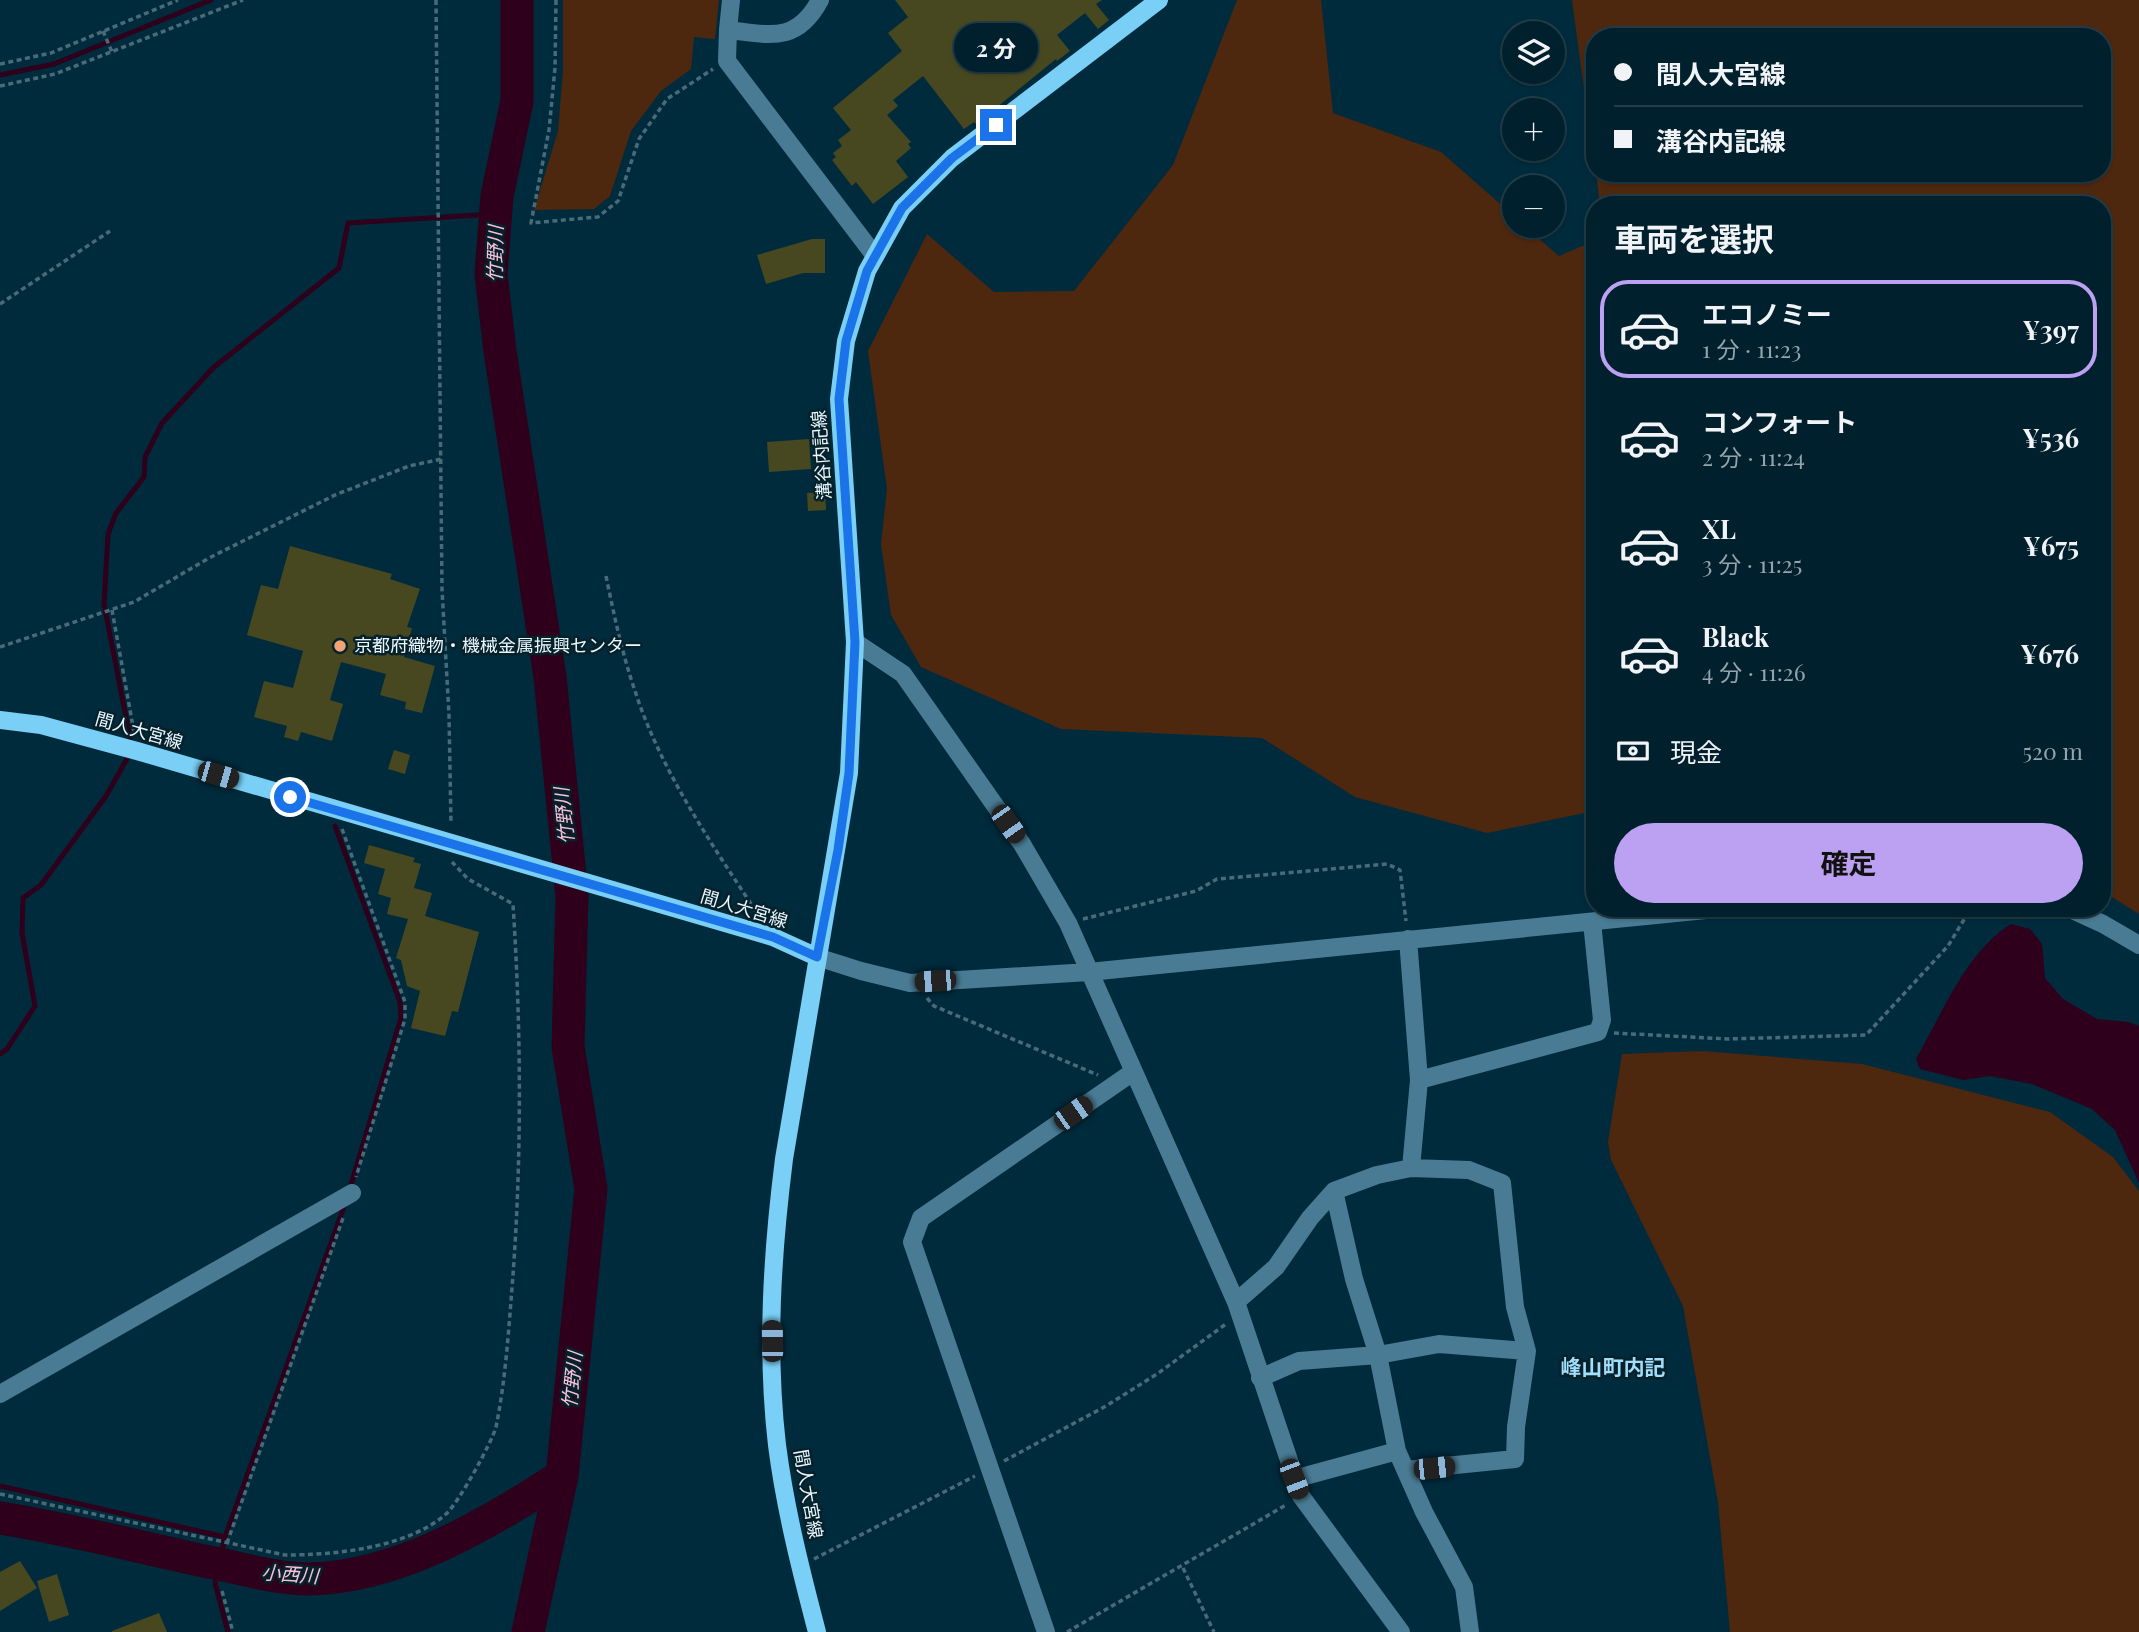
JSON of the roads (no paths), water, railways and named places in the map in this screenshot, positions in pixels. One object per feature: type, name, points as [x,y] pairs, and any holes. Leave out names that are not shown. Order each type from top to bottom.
[{"type":"main road","name":"溝谷内記線","points":[[817,957],[838,850],[849,773],[855,642],[839,399],[846,341],[867,271],[902,208],[952,158],[1160,0]]},
{"type":"main road","name":"間人大宮線","points":[[0,720],[41,726],[137,751],[773,937],[817,957],[777,1211],[771,1319],[778,1446],[800,1566],[817,1632]]},
{"type":"street","points":[[731,0],[727,61],[875,257]]},
{"type":"street","points":[[728,30],[777,36],[799,28],[812,16],[820,0]]},
{"type":"street","points":[[855,642],[903,674],[1022,844],[1068,923],[1238,1308],[1301,1496],[1401,1632]]},
{"type":"street","points":[[817,957],[910,983],[1090,972],[1640,917]]},
{"type":"street","points":[[2088,917],[2139,945]]},
{"type":"street","points":[[1419,1080],[1598,1032],[1602,1020],[1592,922]]},
{"type":"street","points":[[1408,939],[1419,1080],[1411,1168]]},
{"type":"street","points":[[1046,1632],[912,1242],[921,1218],[1133,1072]]},
{"type":"street","points":[[1238,1308],[1276,1267],[1310,1218],[1334,1191],[1377,1175],[1411,1168],[1469,1170],[1502,1183],[1515,1307],[1527,1351],[1516,1427],[1515,1460],[1406,1471]]},
{"type":"street","points":[[1334,1191],[1354,1279],[1378,1355],[1397,1451],[1424,1512],[1464,1587],[1470,1632]]},
{"type":"street","points":[[0,1394],[352,1193]]},
{"type":"street","points":[[1260,1378],[1299,1361],[1378,1355],[1439,1344],[1527,1351]]},
{"type":"street","points":[[1294,1479],[1397,1451]]},
{"type":"waterway","points":[[0,75],[54,64],[211,0]]},
{"type":"waterway","name":"竹野川","points":[[517,0],[517,101],[497,196],[491,274],[500,351],[550,677],[572,896],[568,1047],[591,1189],[562,1476],[528,1632]]},
{"type":"waterway","points":[[0,1054],[7,1049],[35,1006],[22,933],[23,898],[41,885],[106,796],[128,757],[130,738],[104,604],[108,534],[116,513],[144,477],[145,457],[162,423],[214,367],[339,268],[348,223],[495,214]]},
{"type":"waterway","points":[[335,826],[400,1002],[401,1018],[349,1191]]},
{"type":"waterway","points":[[228,1632],[215,1583],[225,1537],[345,1204]]},
{"type":"waterway","name":"小西川","points":[[0,1518],[258,1573],[308,1579],[376,1569],[409,1558],[473,1529],[562,1476]]},
{"type":"waterway","points":[[0,1486],[225,1537]]},
{"type":"place","name":"京都府織物・機械金属振興センター","points":[[340,646]]},
{"type":"district","name":"峰山町内記","points":[[1613,1368]]}]
